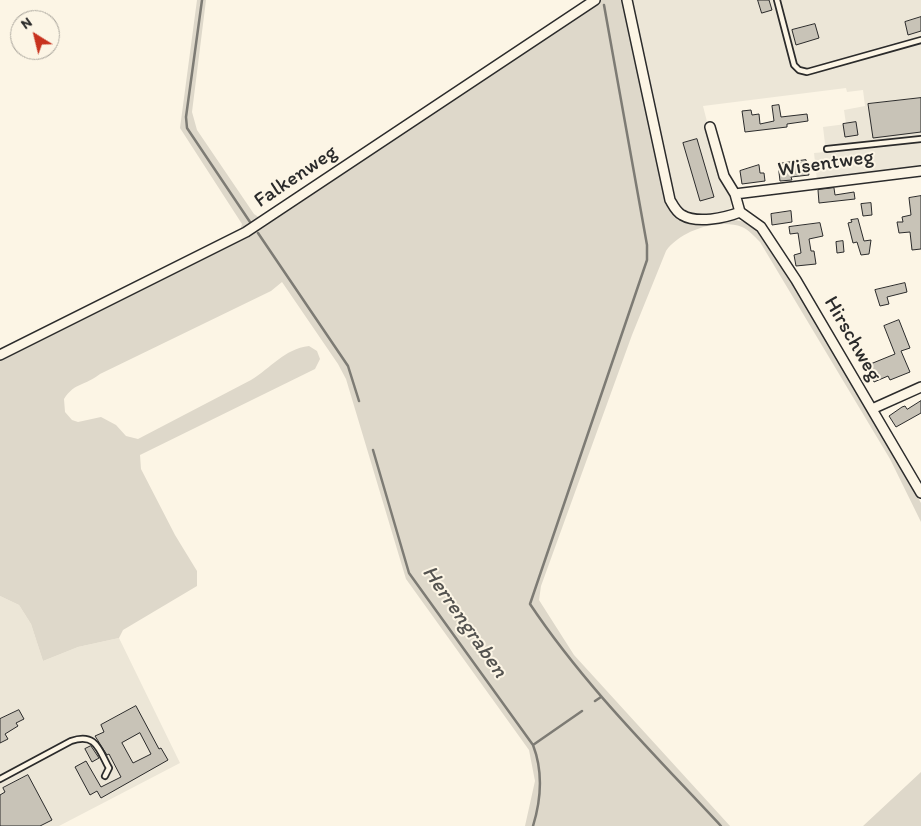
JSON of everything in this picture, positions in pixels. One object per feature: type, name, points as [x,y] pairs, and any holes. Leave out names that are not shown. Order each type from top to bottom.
[{"type":"street","name":"Falkenweg","points":[[0,355],[246,232],[595,0]]},
{"type":"street","points":[[627,0],[670,200],[682,216],[712,219],[740,212],[735,194],[724,176],[710,127]]},
{"type":"street","name":"Wisentweg","points":[[735,194],[921,170]]},
{"type":"street","name":"Hirschweg","points":[[740,212],[761,228],[796,280],[921,493]]},
{"type":"street","points":[[872,409],[921,387]]},
{"type":"lane","points":[[777,0],[794,65],[799,70],[807,72],[921,40]]},
{"type":"lane","points":[[827,149],[921,139]]},
{"type":"lane","points":[[0,779],[71,741],[82,738],[92,740],[96,744],[110,768],[105,776]]},
{"type":"shaded area","points":[[197,0],[206,0],[192,112],[197,130],[254,214],[260,218],[240,231],[242,224],[180,128]]},
{"type":"shaded area","points":[[600,0],[622,0],[625,6],[667,202],[680,217],[699,221],[741,221],[753,227],[763,237],[808,306],[921,503],[921,522],[890,459],[760,242],[742,227],[722,224],[711,225],[690,232],[672,244],[666,251],[632,335],[541,586],[539,600],[574,655],[730,826],[525,826],[535,781],[529,750],[406,579],[346,379],[338,364],[282,282],[271,291],[100,374],[76,387],[64,399],[65,412],[72,420],[78,422],[101,417],[116,425],[126,436],[138,439],[251,380],[292,351],[309,346],[317,351],[320,359],[315,369],[140,455],[141,469],[175,535],[197,571],[197,586],[123,630],[119,638],[78,647],[43,661],[31,624],[19,605],[0,596],[0,359],[262,226]]},
{"type":"shaded area","points":[[632,0],[921,0],[921,165],[817,180],[814,153],[826,152],[823,127],[846,124],[844,110],[865,106],[863,90],[847,92],[846,88],[703,106],[720,173],[732,199],[731,207],[725,212],[693,214],[685,212],[673,194]]},
{"type":"shaded area","points":[[0,596],[19,605],[31,624],[43,661],[78,647],[119,638],[180,763],[59,826],[0,826]]},
{"type":"shaded area","points":[[921,772],[921,826],[863,826]]},
{"type":"building","points":[[758,0],[769,0],[772,10],[762,13]]},
{"type":"building","points":[[921,17],[921,31],[908,35],[905,22]]},
{"type":"building","points":[[815,24],[819,38],[796,45],[792,30]]},
{"type":"building","points":[[921,98],[921,132],[873,138],[868,104]]},
{"type":"building","points":[[779,105],[781,117],[807,114],[808,121],[787,124],[787,127],[745,132],[742,111],[751,110],[752,115],[759,114],[760,124],[774,121],[772,106]]},
{"type":"building","points":[[856,122],[858,135],[845,137],[843,124]]},
{"type":"building","points":[[697,139],[714,197],[700,201],[683,143]]},
{"type":"building","points":[[806,160],[809,175],[791,177],[792,180],[780,181],[778,164]]},
{"type":"building","points":[[759,165],[760,173],[764,173],[765,181],[742,184],[740,171]]},
{"type":"building","points":[[834,188],[835,195],[854,192],[855,199],[819,203],[818,190]]},
{"type":"building","points":[[921,196],[921,249],[912,250],[910,232],[899,233],[897,222],[903,222],[902,217],[911,215],[909,198]]},
{"type":"building","points":[[871,203],[872,215],[863,216],[861,204]]},
{"type":"building","points":[[791,211],[792,222],[772,225],[771,214]]},
{"type":"building","points":[[858,219],[864,241],[871,240],[869,254],[861,255],[857,242],[853,243],[848,223],[852,222],[851,220]]},
{"type":"building","points":[[820,223],[823,236],[809,239],[811,251],[814,251],[816,264],[796,266],[794,255],[801,253],[798,233],[790,234],[789,227]]},
{"type":"building","points":[[843,241],[844,252],[837,253],[836,242]]},
{"type":"building","points":[[905,283],[907,292],[887,297],[889,304],[880,306],[875,290]]},
{"type":"building","points":[[899,320],[910,348],[901,351],[910,372],[890,380],[888,376],[874,382],[868,365],[895,354],[884,326]]},
{"type":"building","points":[[921,401],[921,413],[896,427],[889,416],[902,407],[905,406],[907,409]]},
{"type":"building","points":[[136,706],[159,749],[161,748],[168,760],[101,798],[97,791],[90,795],[75,767],[86,761],[101,787],[121,777],[109,754],[107,755],[95,736],[104,732],[101,725]],"holes":[[[140,733],[151,754],[133,763],[122,743]]]},
{"type":"building","points":[[19,710],[24,719],[16,723],[18,726],[5,734],[8,739],[0,743],[0,719]]},
{"type":"building","points":[[91,746],[99,758],[92,762],[85,749]]},
{"type":"building","points":[[28,775],[52,820],[40,826],[0,826],[0,795],[5,792],[3,788]]},
{"type":"waterway","name":"Herrengraben","points":[[202,0],[186,117],[187,128],[250,222]]},
{"type":"waterway","points":[[604,5],[647,245],[647,260],[530,604],[596,691],[721,826]]},
{"type":"waterway","name":"Herrengraben","points":[[258,233],[348,366],[359,401]]},
{"type":"waterway","name":"Herrengraben","points":[[373,450],[409,573],[533,745],[540,775],[538,806],[533,826]]},
{"type":"waterway","name":"Herrengraben","points":[[595,701],[601,697]]},
{"type":"waterway","name":"Herrengraben","points":[[533,745],[582,711]]}]
